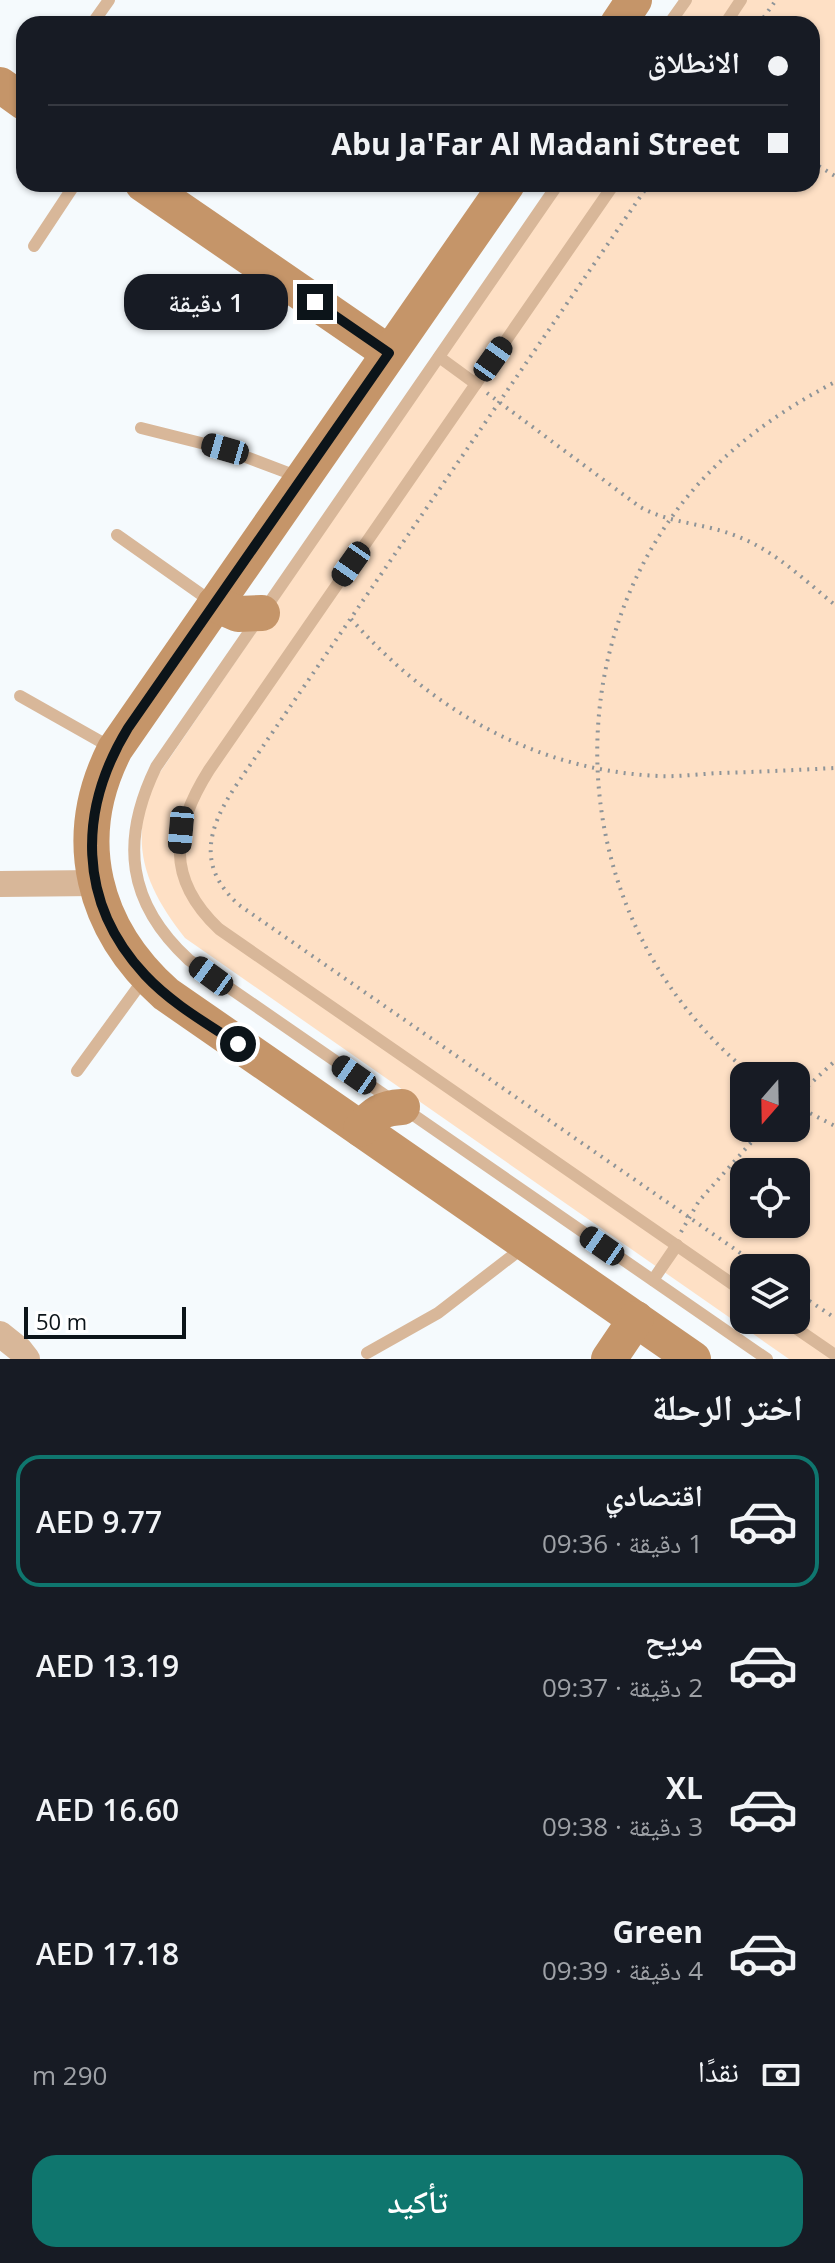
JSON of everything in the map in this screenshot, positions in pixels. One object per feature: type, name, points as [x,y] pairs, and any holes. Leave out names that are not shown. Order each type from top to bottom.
[{"type":"street","points":[[155,192],[389,353]]},
{"type":"street","points":[[501,192],[115,749],[99,786],[94,810],[91,834],[96,883],[114,933],[146,976],[188,1010],[693,1359]]},
{"type":"street","points":[[215,604],[238,614],[262,613]]},
{"type":"street","points":[[0,884],[96,883]]},
{"type":"street","points":[[361,1129],[381,1110],[402,1107]]},
{"type":"street","points":[[609,1359],[636,1319]]},
{"type":"street","points":[[0,1334],[27,1359]]},
{"type":"lane","points":[[34,246],[70,192]]},
{"type":"lane","points":[[552,192],[169,746],[146,789],[138,812],[134,833],[138,881],[145,904],[157,925],[171,944],[189,960],[767,1359]]},
{"type":"lane","points":[[608,192],[197,788],[187,808],[179,853],[182,875],[191,895],[203,914],[219,929],[730,1282]]},
{"type":"lane","points":[[439,357],[476,384]]},
{"type":"lane","points":[[141,428],[225,449],[302,478]]},
{"type":"lane","points":[[117,535],[215,604]]},
{"type":"lane","points":[[20,696],[115,749]]},
{"type":"lane","points":[[77,1071],[146,976]]},
{"type":"lane","points":[[367,1353],[438,1313],[528,1244]]},
{"type":"lane","points":[[653,1280],[677,1245]]},
{"type":"lane","points":[[804,1334],[835,1355]]},
{"type":"path","points":[[644,192],[235,787],[216,819],[210,852],[218,881],[227,894],[255,916],[742,1254]]},
{"type":"path","points":[[739,1062],[702,1029],[667,984],[638,934],[616,881],[602,825],[596,768],[598,716],[606,663],[617,626],[642,565],[670,520],[705,476],[745,438],[791,405],[835,382]]},
{"type":"path","points":[[476,384],[626,498],[655,516],[711,528],[753,543],[790,567],[835,605]]},
{"type":"path","points":[[351,619],[379,651],[410,679],[479,726],[530,748],[596,768],[660,776],[835,768]]},
{"type":"path","points":[[810,1084],[835,1061]]},
{"type":"path","points":[[810,1113],[835,1126]]},
{"type":"path","points":[[677,1245],[688,1217],[711,1185],[751,1142]]},
{"type":"path","points":[[810,1301],[835,1318]]},
{"type":"shaded area","points":[[688,0],[835,0],[835,1359],[789,1359],[753,1334],[810,1334],[810,1254],[730,1254],[730,1318],[185,938],[160,902],[145,866],[142,828],[152,784],[557,192],[820,192],[820,16],[677,16]]},
{"type":"route","points":[[238,1044],[166,994],[129,955],[103,909],[92,859],[91,834],[99,786],[128,728],[389,353],[315,302]]}]
